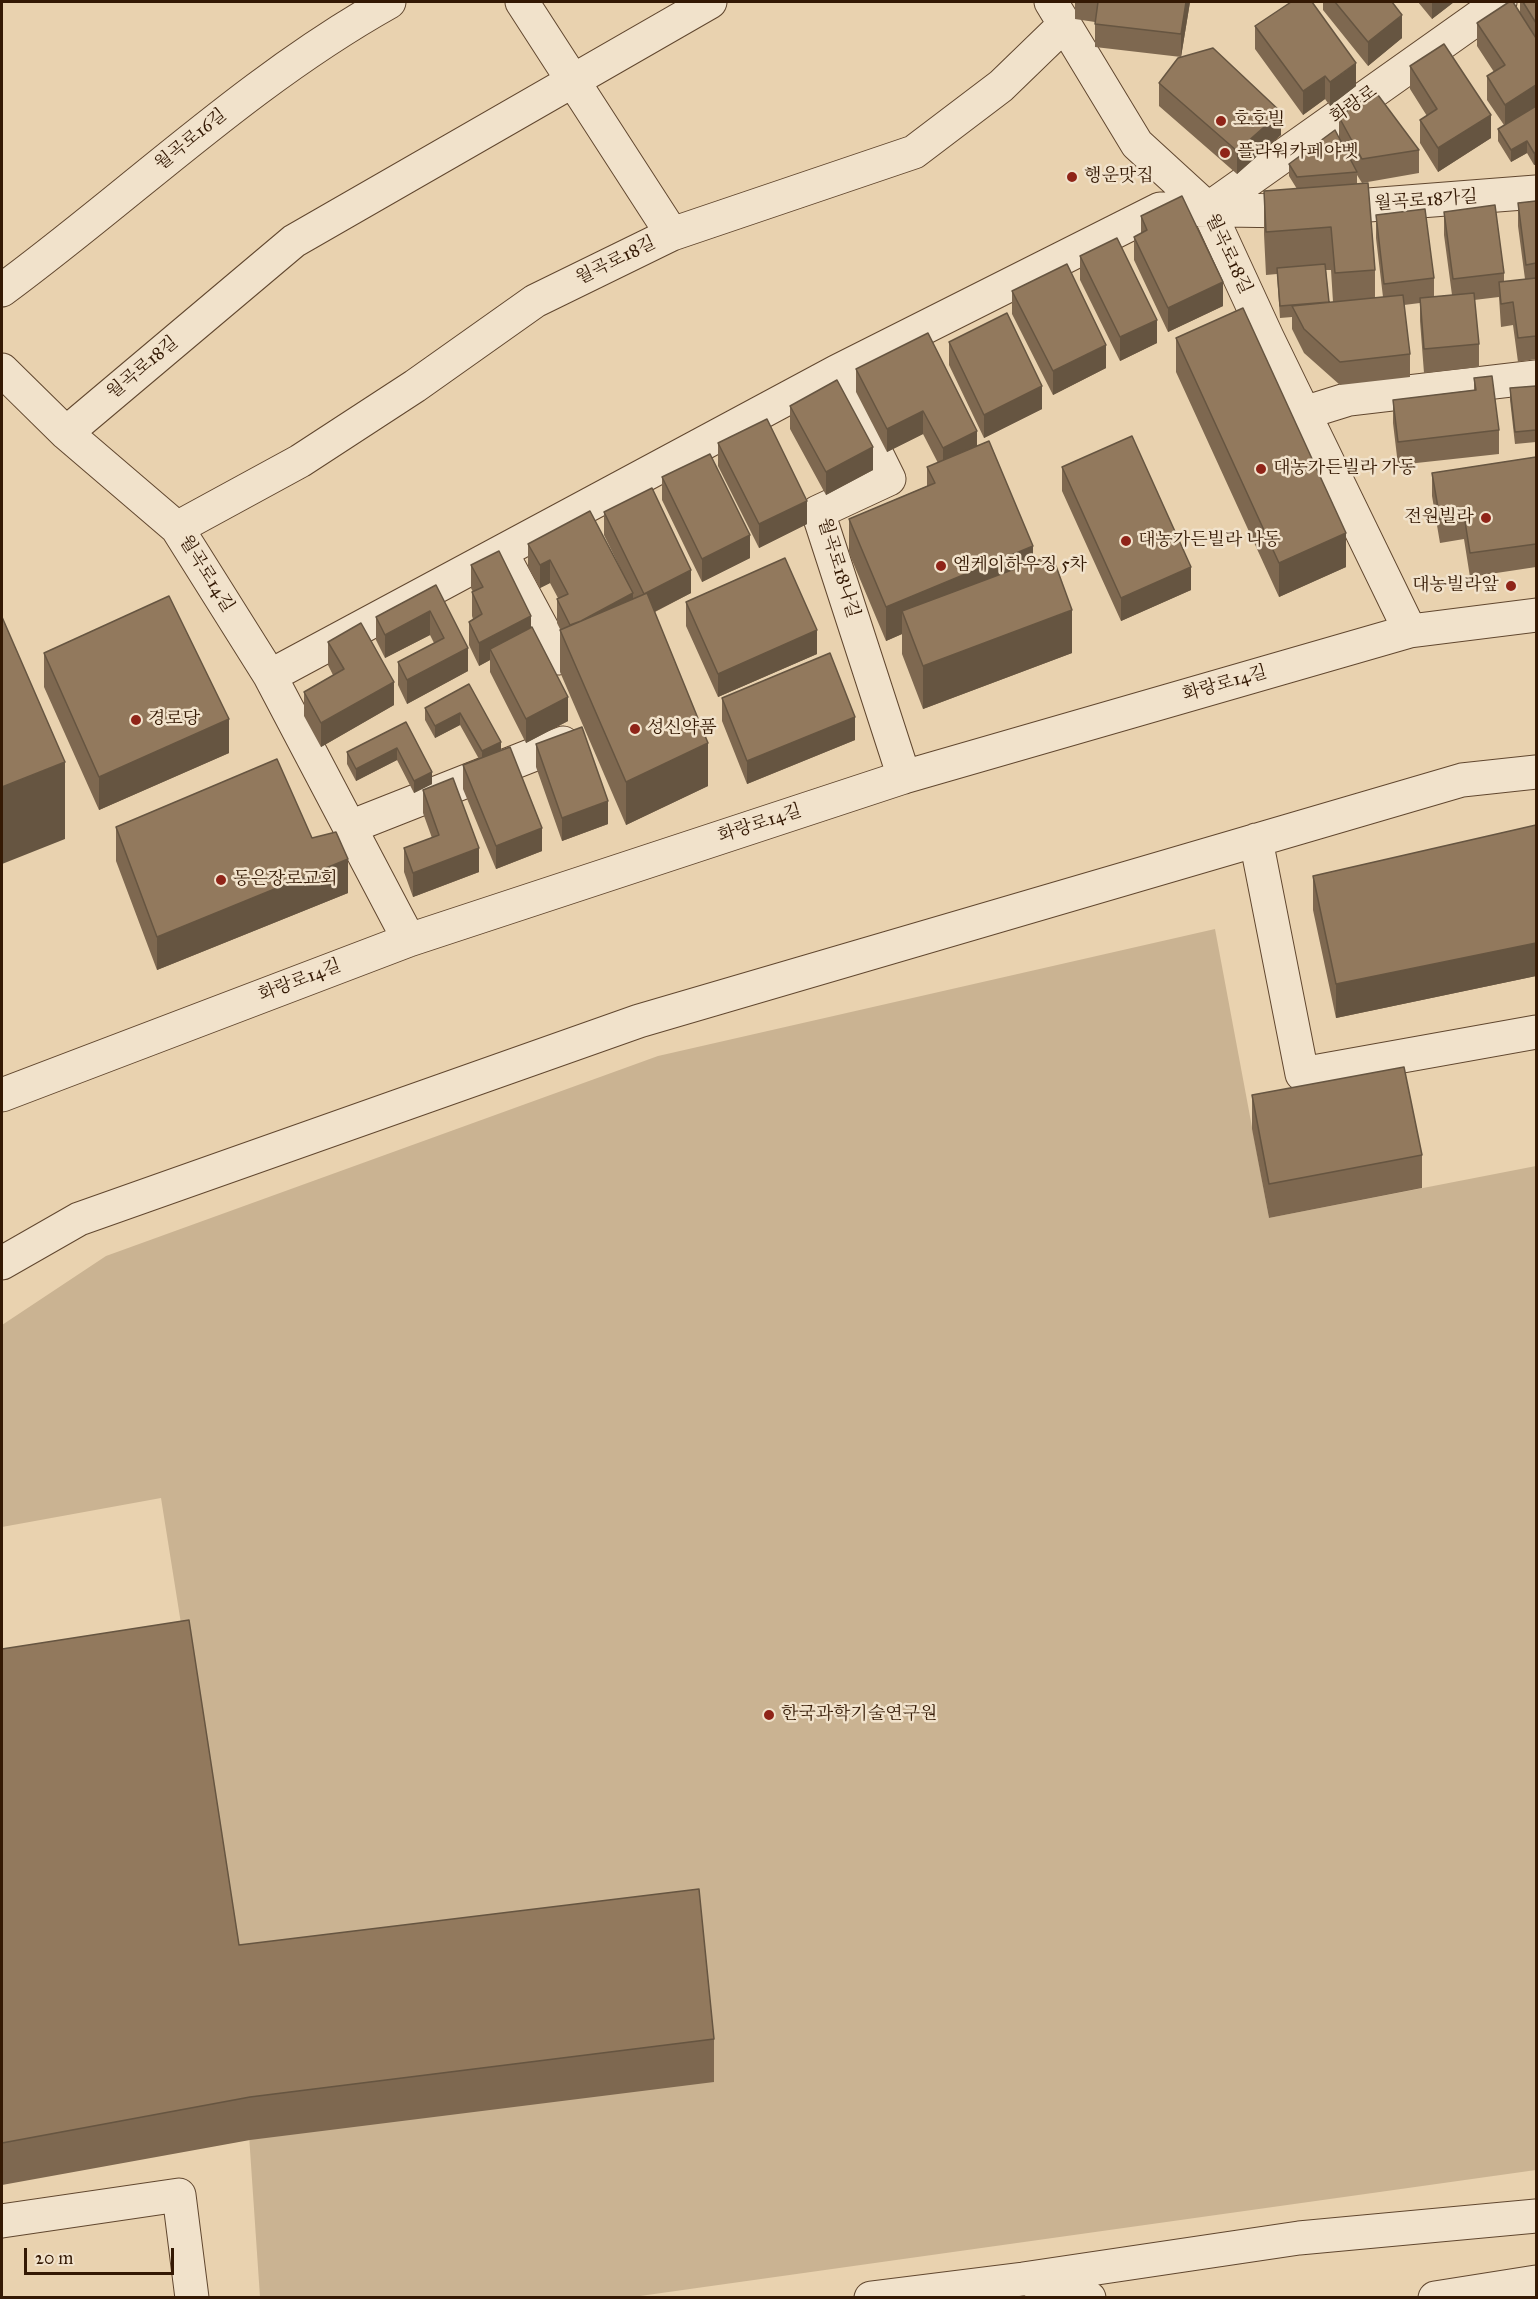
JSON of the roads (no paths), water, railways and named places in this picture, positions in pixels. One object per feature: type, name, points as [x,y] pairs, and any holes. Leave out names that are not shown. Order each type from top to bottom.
[{"type":"street","name":"월곡로16길","points":[[2,290],[60,247],[227,111],[353,22],[389,2]]},
{"type":"street","points":[[522,2],[672,234]]},
{"type":"street","name":"월곡로18길","points":[[66,433],[294,241],[710,2]]},
{"type":"street","name":"화랑로","points":[[1208,209],[1500,2]]},
{"type":"street","name":"월곡로18길","points":[[177,528],[300,461],[415,386],[535,301],[672,234],[914,152],[1001,86],[1058,13],[1137,144],[1208,209],[1410,631]]},
{"type":"street","name":"월곡로18가길","points":[[1208,209],[1291,211],[1536,192]]},
{"type":"street","points":[[270,676],[836,372],[1160,209],[1208,209]]},
{"type":"street","name":"월곡로14길","points":[[2,370],[66,433],[177,528],[270,676],[409,940]]},
{"type":"street","name":"월곡로18나길","points":[[836,372],[890,479],[818,512],[904,777]]},
{"type":"street","points":[[1304,413],[1349,399],[1536,377]]},
{"type":"street","points":[[501,552],[558,658]]},
{"type":"street","name":"화랑로14길","points":[[2,1095],[409,940],[904,777],[1410,631],[1536,615]]},
{"type":"street","points":[[350,827],[563,743]]},
{"type":"street","points":[[2,1263],[79,1219],[639,1021],[1462,780],[1536,772]]},
{"type":"street","points":[[1256,840],[1302,1074],[1536,1032]]},
{"type":"street","points":[[2,2221],[179,2195],[192,2298]]},
{"type":"street","points":[[872,2298],[1023,2279],[1299,2238],[1536,2216]]},
{"type":"street","points":[[1023,2279],[1089,2298]]},
{"type":"street","points":[[1435,2298],[1536,2282]]},
{"type":"place","name":"호호빌","points":[[1221,121]]},
{"type":"place","name":"플라워카페야벳","points":[[1225,153]]},
{"type":"place","name":"행운맛집","points":[[1072,177]]},
{"type":"place","name":"대농가든빌라 가동","points":[[1261,469]]},
{"type":"place","name":"전원빌라","points":[[1486,518]]},
{"type":"place","name":"대농가든빌라 나동","points":[[1126,541]]},
{"type":"place","name":"엠케이하우징 5차","points":[[941,566]]},
{"type":"place","name":"대농빌라앞","points":[[1511,586]]},
{"type":"place","name":"경로당","points":[[136,720]]},
{"type":"place","name":"성신약품","points":[[635,729]]},
{"type":"place","name":"동은장로교회","points":[[221,880]]},
{"type":"place","name":"한국과학기술연구원","points":[[769,1715]]}]
